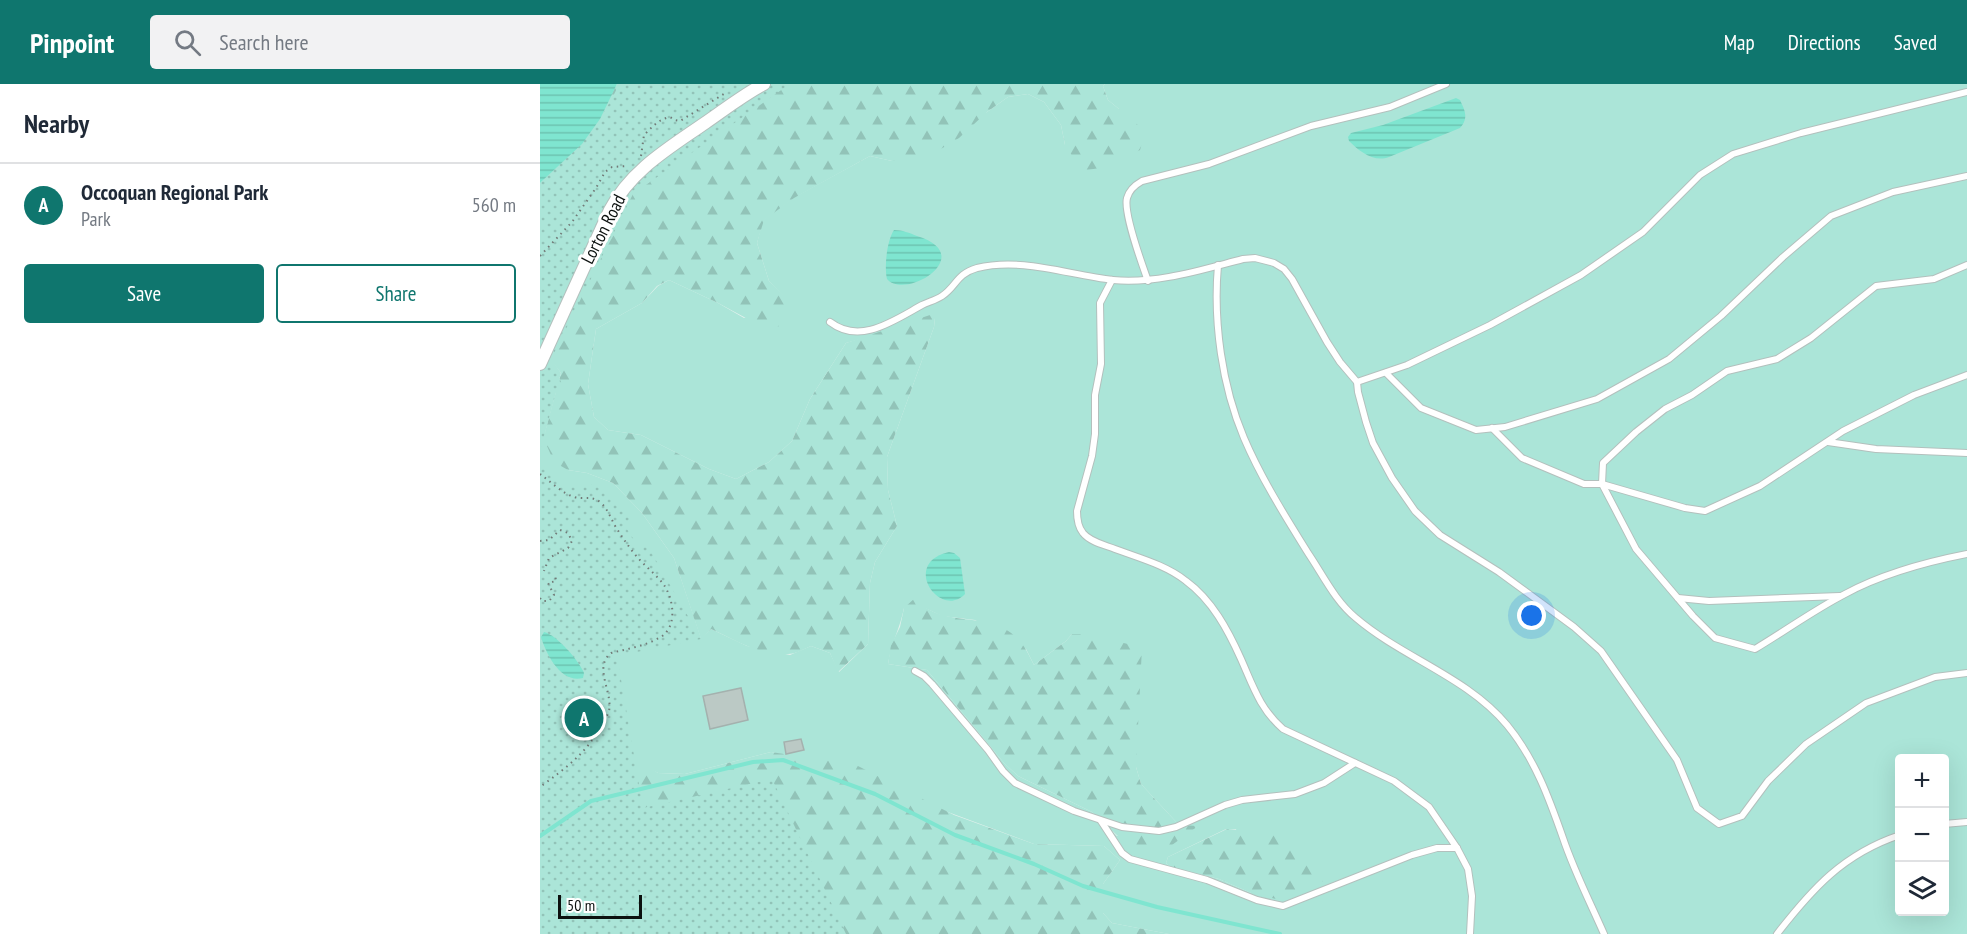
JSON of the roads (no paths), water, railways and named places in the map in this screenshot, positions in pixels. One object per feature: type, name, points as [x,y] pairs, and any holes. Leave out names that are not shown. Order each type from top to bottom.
[{"type":"street","name":"Lorton Road","points":[[540,364],[610,210],[617,196],[631,178],[659,155],[764,84]]},
{"type":"lane","points":[[1148,281],[1126,204],[1130,191],[1142,181],[1209,164],[1311,126],[1390,107],[1446,84]]},
{"type":"lane","points":[[1357,382],[1386,374],[1490,325],[1581,275],[1643,232],[1700,175],[1733,154],[1801,133],[1967,92]]},
{"type":"lane","points":[[1386,374],[1421,408],[1476,430],[1505,427],[1597,399],[1669,359],[1721,316],[1783,256],[1831,216],[1893,192],[1967,176]]},
{"type":"lane","points":[[830,322],[838,328],[855,332],[884,325],[944,295],[964,273],[991,266],[1028,266],[1112,280],[1148,281],[1255,258],[1266,260],[1284,269],[1296,285],[1327,342],[1357,382],[1373,443],[1392,478],[1415,511],[1440,535],[1499,572],[1597,646],[1677,760],[1697,808],[1719,824],[1742,816],[1768,781],[1806,744],[1866,703],[1935,677],[1967,674]]},
{"type":"lane","points":[[1218,265],[1217,303],[1225,374],[1243,436],[1269,488],[1310,556],[1346,608],[1370,629],[1485,704],[1516,735],[1544,785],[1563,839],[1604,934]]},
{"type":"lane","points":[[1967,265],[1934,279],[1876,286],[1811,338],[1777,360],[1727,371],[1692,396],[1665,409],[1636,432],[1603,463],[1602,484],[1636,549],[1715,638],[1755,649],[1841,596],[1883,577],[1935,560],[1967,554]]},
{"type":"lane","points":[[1112,280],[1100,303],[1101,364],[1095,395],[1095,434],[1092,456],[1077,511],[1079,526],[1087,537],[1097,543],[1155,564],[1186,580],[1200,593],[1222,620],[1258,700],[1273,720],[1294,735],[1394,781],[1418,797],[1438,818],[1468,869],[1472,884],[1470,934]]},
{"type":"lane","points":[[1492,428],[1522,458],[1584,484],[1602,484],[1685,508],[1705,511],[1760,486],[1843,431],[1914,395],[1967,375]]},
{"type":"lane","points":[[1828,442],[1876,449],[1967,453]]},
{"type":"lane","points":[[1678,598],[1708,601],[1841,596]]},
{"type":"lane","points":[[915,671],[932,684],[1015,783],[1100,821],[1140,830],[1160,831],[1176,827],[1225,805],[1242,800],[1303,792],[1324,783],[1354,763]]},
{"type":"lane","points":[[1100,821],[1122,853],[1130,859],[1207,880],[1257,900],[1283,906],[1418,853],[1437,848],[1457,848]]},
{"type":"lane","points":[[1949,824],[1967,822]]},
{"type":"lane","points":[[1777,934],[1814,888],[1838,867],[1867,849],[1895,837]]},
{"type":"waterway","points":[[540,836],[591,801],[753,762],[783,760],[875,794],[955,835],[1034,864],[1083,886],[1157,907],[1280,934]]},
{"type":"place","name":"Occoquan Regional Park","points":[[584,718]]}]
